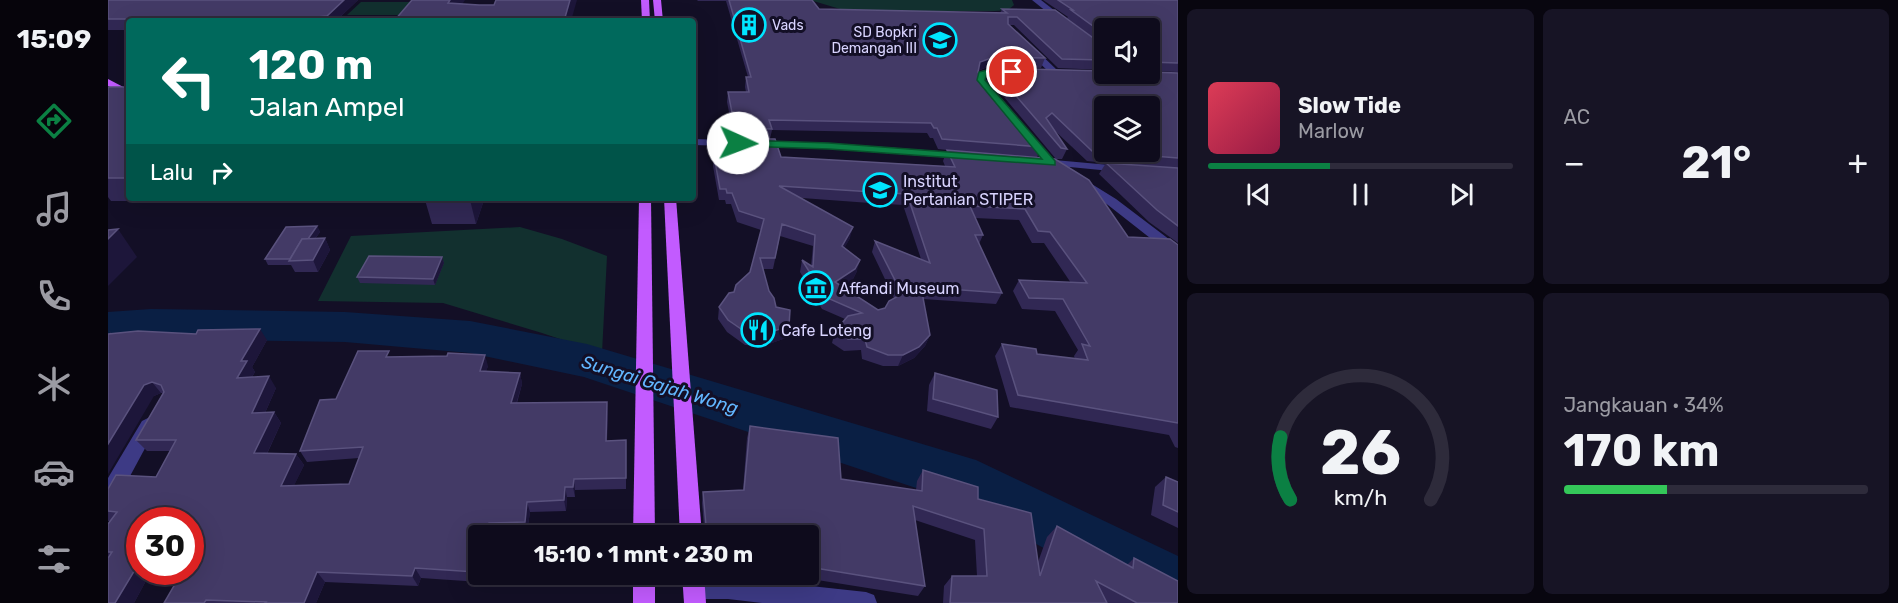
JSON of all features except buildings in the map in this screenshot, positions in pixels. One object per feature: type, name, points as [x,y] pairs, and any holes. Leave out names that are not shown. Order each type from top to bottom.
[{"type":"main road","points":[[645,0],[645,18]]},
{"type":"main road","points":[[657,0],[659,18]]},
{"type":"main road","points":[[108,82],[126,92]]},
{"type":"main road","points":[[644,525],[645,201]]},
{"type":"main road","points":[[670,201],[690,525]]},
{"type":"main road","points":[[644,585],[644,603]]},
{"type":"street","points":[[1036,0],[1070,27]]},
{"type":"street","points":[[1024,43],[1054,72]]},
{"type":"street","points":[[995,98],[981,80],[982,74],[991,71],[1065,72]]},
{"type":"street","points":[[696,142],[829,146],[981,158]]},
{"type":"street","points":[[1028,161],[1048,159],[1132,170]]},
{"type":"street","points":[[1048,159],[1112,202],[1178,253]]},
{"type":"street","points":[[108,496],[157,411]]},
{"type":"street","points":[[694,588],[728,588],[866,603]]},
{"type":"green space","points":[[810,0],[1012,0],[1014,5],[1008,10],[995,11],[859,11],[840,9]]},
{"type":"green space","points":[[361,2],[411,2],[400,15],[347,15]]},
{"type":"green space","points":[[520,227],[562,239],[607,256],[602,353],[443,303],[318,301],[351,236]]},
{"type":"waterway","name":"Sungai Gajah Wong","points":[[108,327],[151,324],[345,327],[470,337],[587,361],[976,484],[1178,588]]},
{"type":"place","name":"Vads","points":[[749,25]]},
{"type":"place","name":"SD Bopkri Demangan III","points":[[940,40]]},
{"type":"place","name":"Institut Pertanian STIPER","points":[[880,190]]},
{"type":"place","name":"Affandi Museum","points":[[816,288]]},
{"type":"place","name":"Cafe Loteng","points":[[758,330]]},
{"type":"route","points":[[738,143],[829,146],[1051,163],[981,80],[982,74],[991,71],[1012,72]]}]
